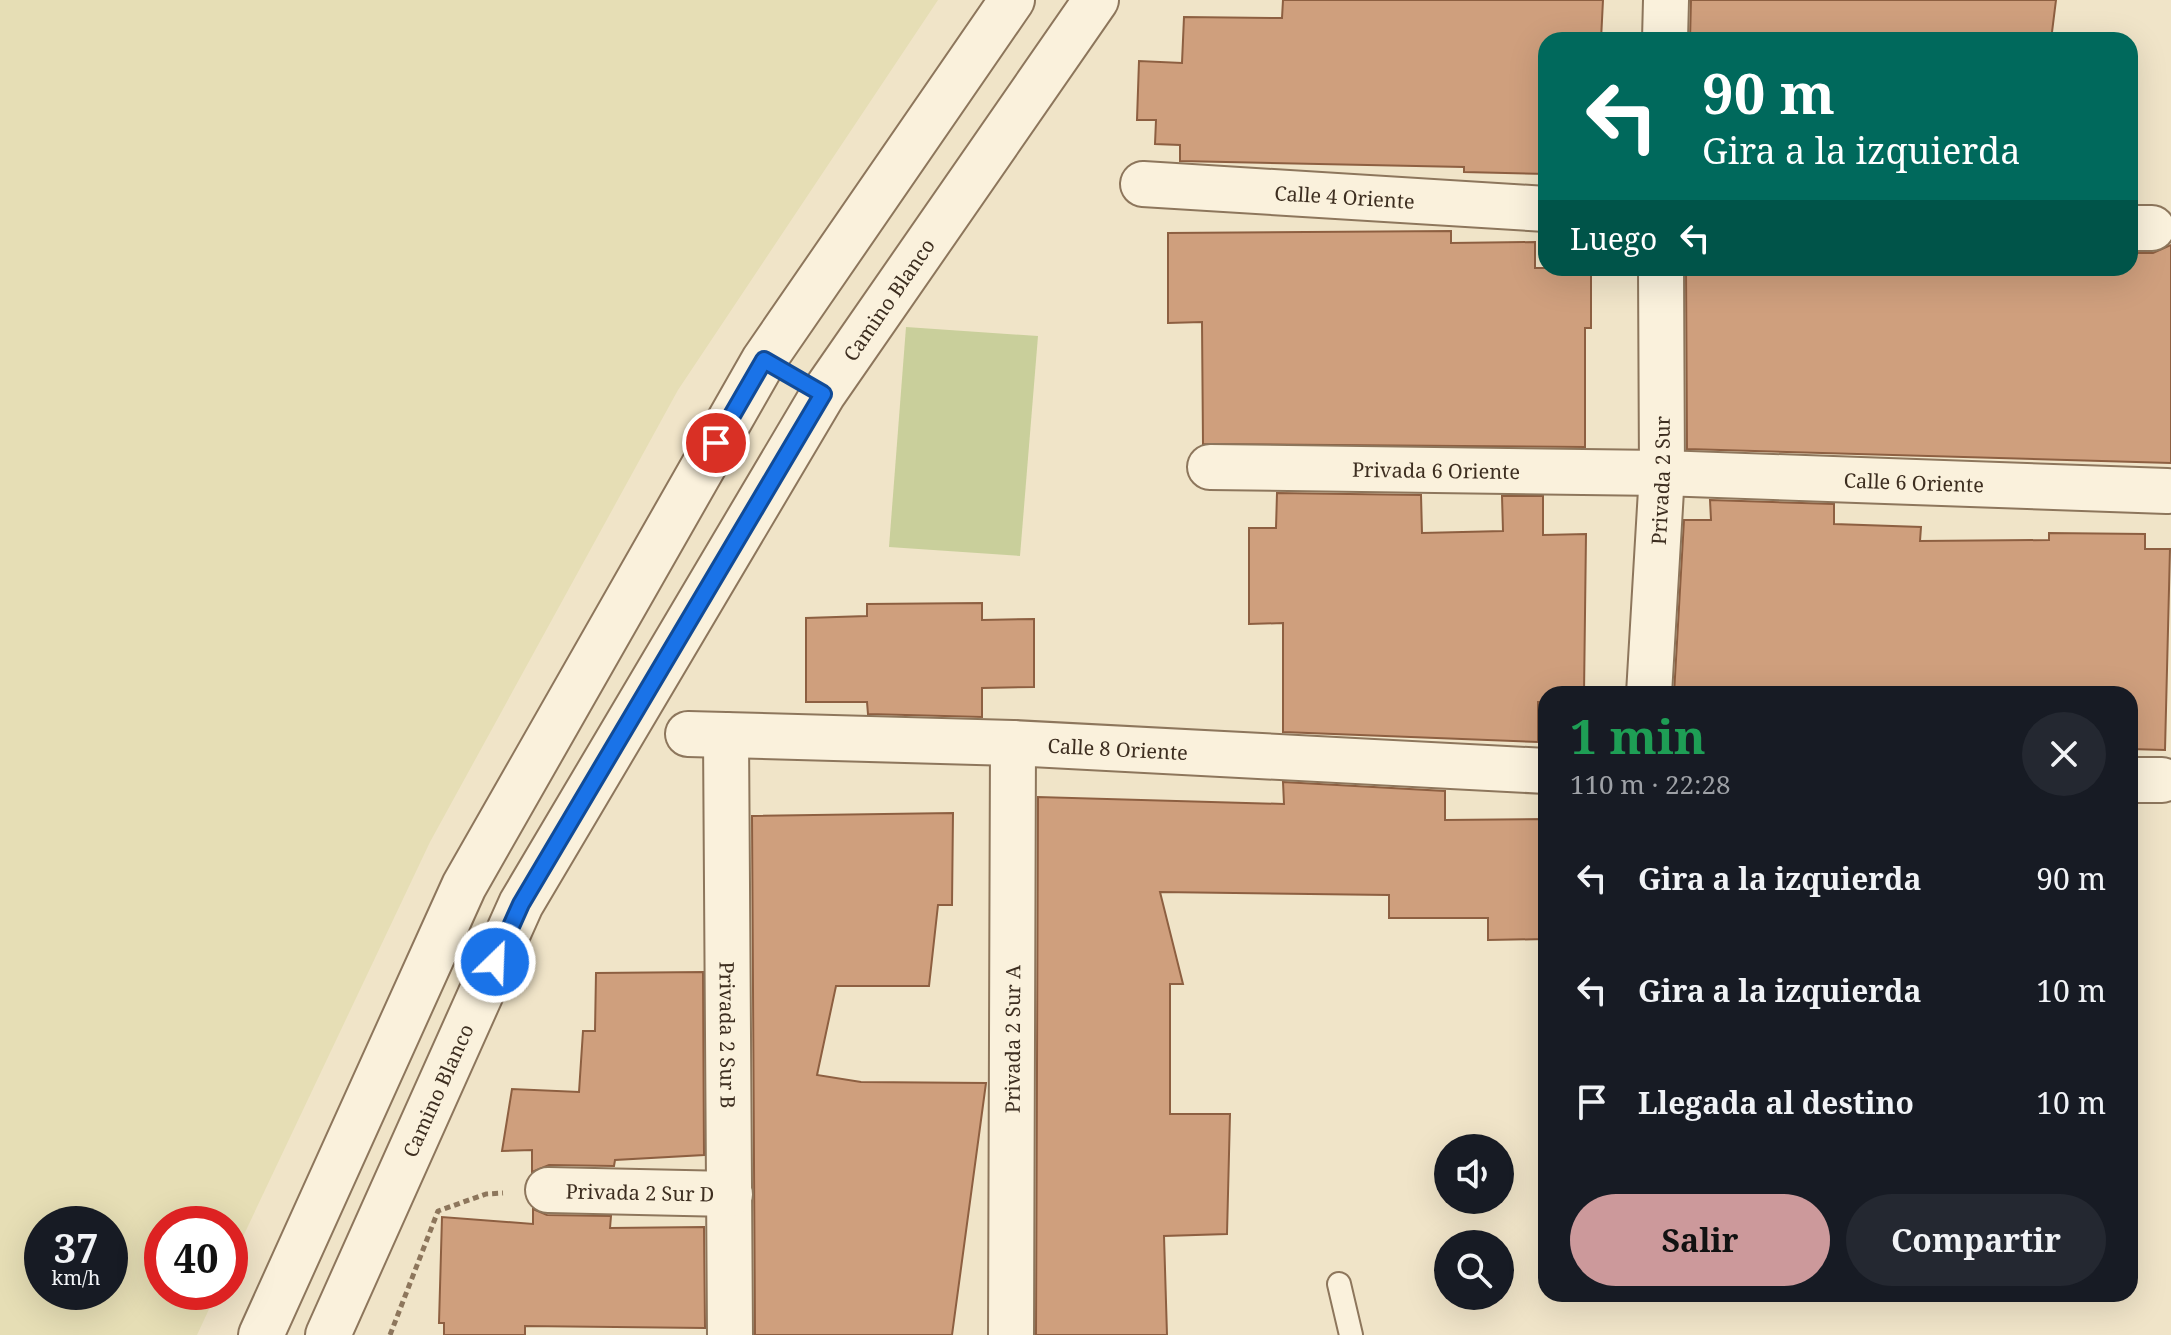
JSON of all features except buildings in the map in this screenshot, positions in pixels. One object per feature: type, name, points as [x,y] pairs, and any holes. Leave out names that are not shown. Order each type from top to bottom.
[{"type":"street","points":[[261,1335],[464,886],[764,360],[1012,0]]},
{"type":"street","name":"Camino Blanco","points":[[328,1335],[521,904],[823,394],[1096,0]]},
{"type":"street","points":[[1665,32],[1666,0]]},
{"type":"street","name":"Calle 4 Oriente","points":[[1143,184],[1538,209]]},
{"type":"street","name":"Privada 2 Sur","points":[[1649,686],[1662,473],[1661,276]]},
{"type":"street","points":[[764,360],[823,394]]},
{"type":"street","name":"Privada 6 Oriente","points":[[1210,467],[1662,473]]},
{"type":"street","name":"Calle 6 Oriente","points":[[1662,473],[2167,491]]},
{"type":"street","name":"Calle 8 Oriente","points":[[707,734],[1013,743],[1538,771]]},
{"type":"street","name":"Privada 2 Sur B","points":[[707,734],[730,1194],[730,1335]]},
{"type":"street","name":"Privada 2 Sur A","points":[[1011,1335],[1013,743]]},
{"type":"street","name":"Privada 2 Sur D","points":[[548,1190],[730,1194]]},
{"type":"lane","points":[[1339,1284],[1351,1335]]},
{"type":"path","points":[[390,1335],[438,1211],[486,1194],[548,1190]]},
{"type":"shaded area","points":[[0,0],[938,0],[678,390],[430,842],[248,1226],[248,1206],[144,1206],[144,1310],[209,1310],[197,1335],[0,1335]]},
{"type":"green space","points":[[906,327],[1038,336],[1020,556],[889,547]]},
{"type":"route","points":[[495,962],[521,904],[823,394],[764,360],[716,443]]}]
